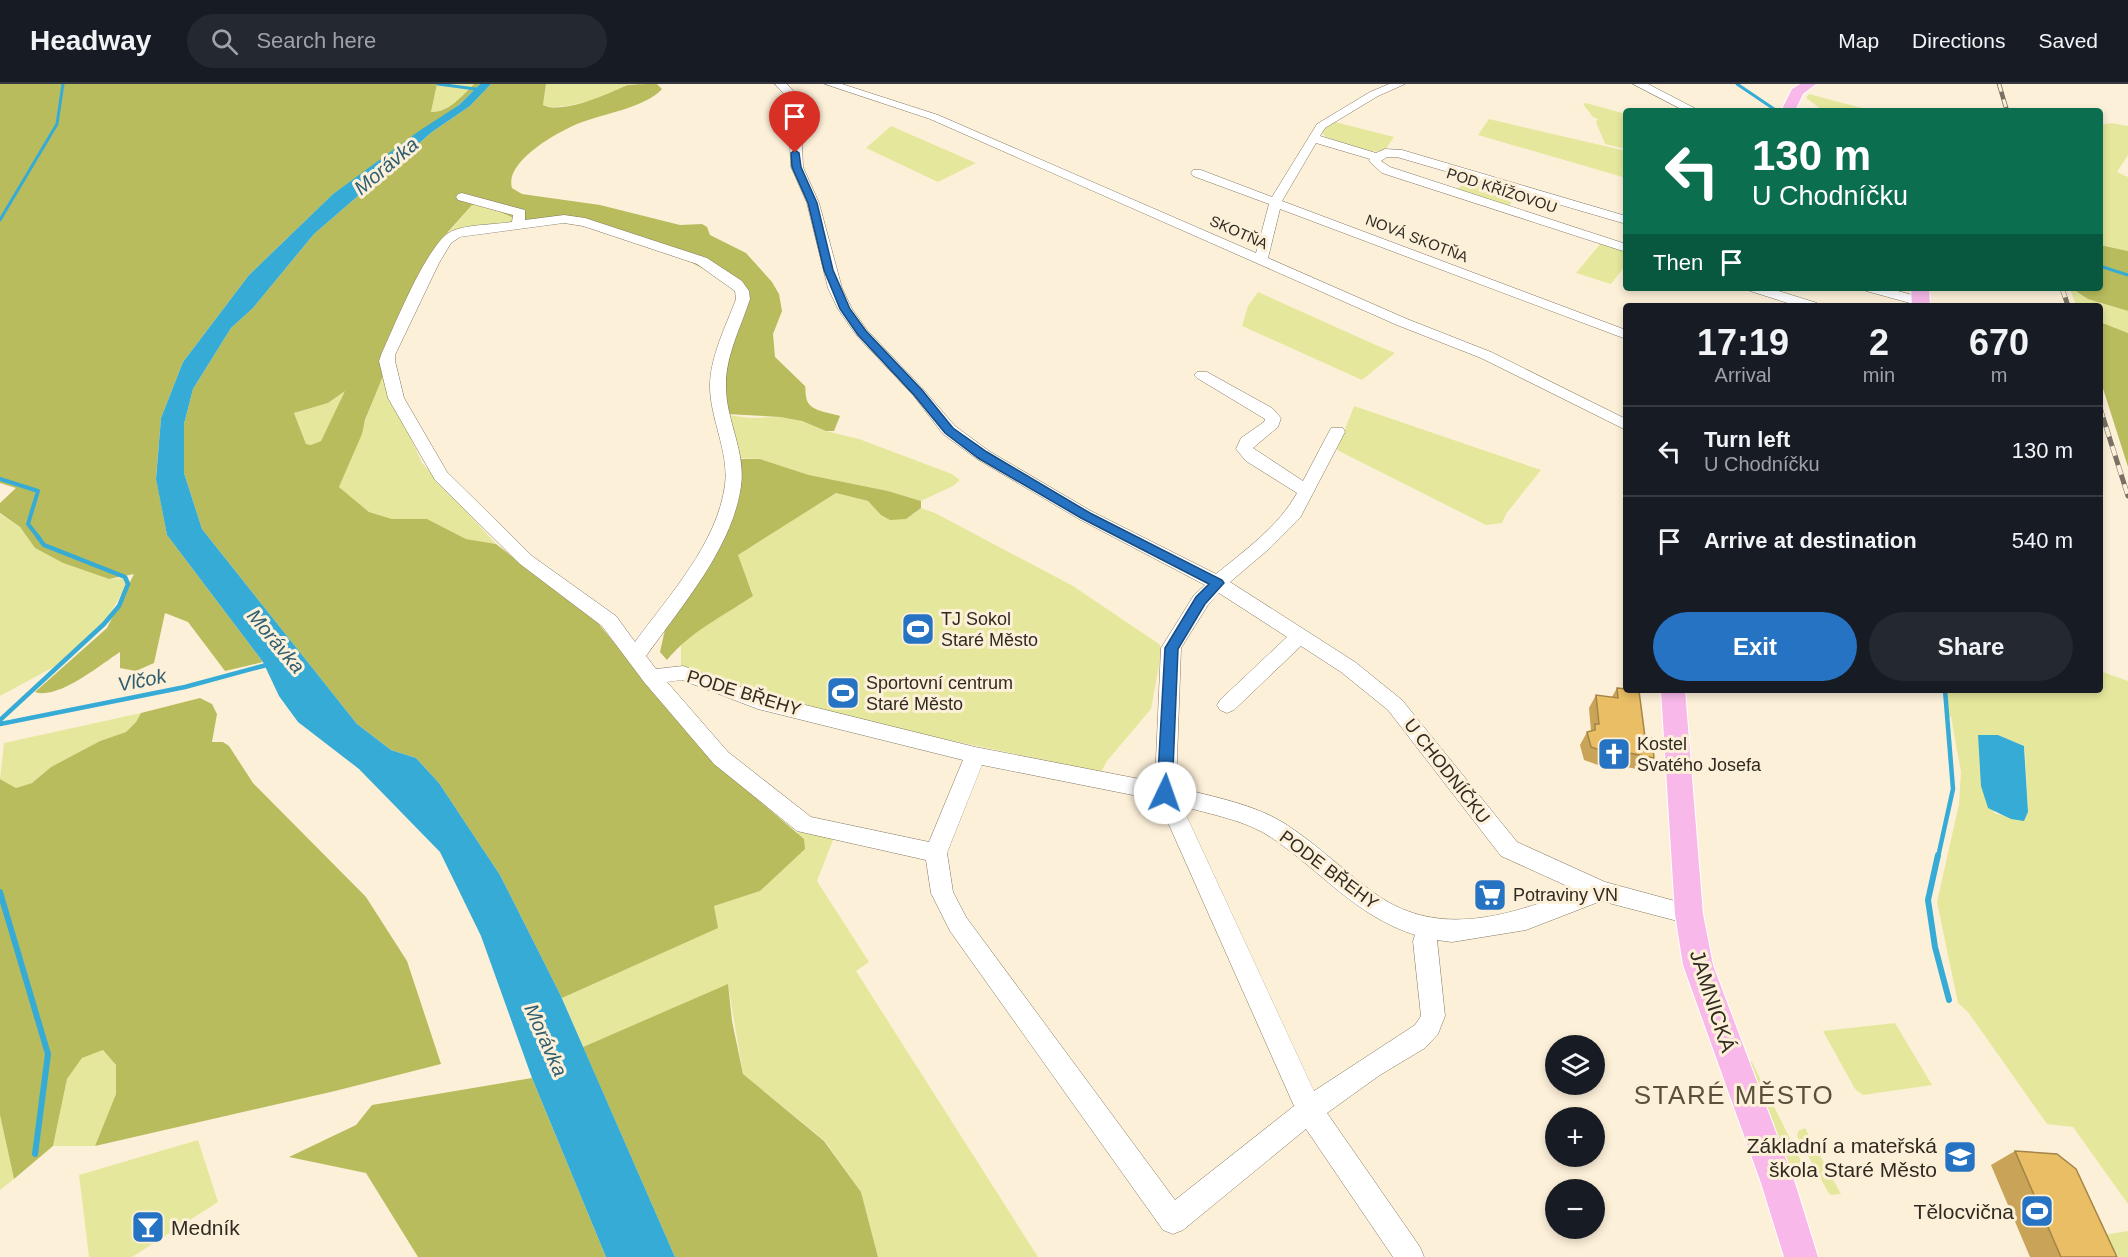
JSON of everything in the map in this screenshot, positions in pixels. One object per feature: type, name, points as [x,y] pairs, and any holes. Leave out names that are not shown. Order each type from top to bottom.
[{"type":"main road","points":[[1789,108],[1797,92],[1809,84]]},
{"type":"main road","name":"JAMNICKÁ","points":[[1673,693],[1689,914],[1694,948],[1703,983],[1778,1183],[1801,1257]]},
{"type":"street","name":"U CHODNÍČKU","points":[[781,84],[792,96],[797,108],[795,153],[797,167],[813,203],[829,270],[845,309],[862,333],[918,392],[949,430],[982,455],[1085,515],[1217,583],[1348,667],[1395,705],[1509,849],[1601,891]]},
{"type":"street","name":"SKOTŇA","points":[[831,84],[934,117],[1402,322],[1486,355],[1623,424]]},
{"type":"street","points":[[1261,259],[1282,186],[1321,126],[1329,119],[1374,94],[1399,84]]},
{"type":"street","points":[[1639,84],[1688,108]]},
{"type":"street","name":"POD KŘÍŽOVOU","points":[[1314,138],[1377,157],[1385,153],[1398,153],[1623,219]]},
{"type":"street","name":"POD KŘÍŽOVOU","points":[[1377,157],[1375,161],[1386,170],[1623,247]]},
{"type":"street","name":"NOVÁ SKOTŇA","points":[[1197,173],[1623,334]]},
{"type":"street","points":[[462,197],[520,213],[518,225],[564,219],[593,224],[702,261],[737,284],[742,291],[743,299],[718,380],[720,409],[734,473],[733,488],[719,529],[705,556],[635,656]]},
{"type":"street","name":"PODE BŘEHY","points":[[518,225],[457,234],[446,240],[432,263],[387,361],[396,398],[441,476],[526,560],[609,621],[651,677],[721,758],[805,825],[936,853]]},
{"type":"street","points":[[1764,291],[1802,303]]},
{"type":"street","points":[[1885,291],[1921,299]]},
{"type":"street","points":[[1202,375],[1266,411],[1273,418],[1272,424],[1246,442],[1244,449],[1252,457],[1306,491]]},
{"type":"street","points":[[1337,432],[1294,514],[1201,600],[1172,648],[1165,793],[1309,1110],[1410,1257]]},
{"type":"street","points":[[1227,705],[1300,636]]},
{"type":"street","name":"PODE BŘEHY","points":[[651,677],[683,673],[758,701],[975,755],[1165,793],[1250,816],[1279,831],[1370,903],[1397,919],[1429,928]]},
{"type":"street","points":[[975,755],[936,853],[942,893],[958,924],[1173,1220],[1309,1110],[1373,1065],[1422,1036],[1430,1028],[1433,1016],[1425,941],[1429,928],[1452,932],[1526,920],[1601,891],[1689,914]]},
{"type":"green space","points":[[437,84],[474,84],[449,106],[431,112]]},
{"type":"green space","points":[[546,84],[629,84],[586,102],[551,107],[543,105]]},
{"type":"green space","points":[[1809,94],[1862,108],[1820,108],[1806,98]]},
{"type":"green space","points":[[1583,104],[1623,113],[1623,148],[1605,144],[1596,122],[1598,119],[1593,117]]},
{"type":"green space","points":[[1489,119],[1623,150],[1623,177],[1478,135]]},
{"type":"green space","points":[[1331,121],[1394,137],[1384,151],[1362,149],[1326,137],[1322,133]]},
{"type":"green space","points":[[2112,123],[2128,126],[2128,155],[2117,172],[2128,177],[2128,251],[2103,246],[2103,124]]},
{"type":"green space","points":[[891,126],[976,163],[938,182],[866,148]]},
{"type":"green space","points":[[1471,178],[1517,193],[1508,208],[1455,191]]},
{"type":"green space","points":[[472,205],[484,205],[523,222],[445,237]]},
{"type":"green space","points":[[1601,243],[1623,250],[1623,269],[1611,284],[1576,273]]},
{"type":"green space","points":[[2071,291],[2101,303],[2075,303]]},
{"type":"green space","points":[[1258,292],[1395,353],[1362,380],[1242,326],[1248,306]]},
{"type":"green space","points":[[2103,304],[2128,311],[2128,333],[2103,323]]},
{"type":"green space","points":[[383,376],[422,463],[496,544],[466,539],[427,519],[392,519],[369,512],[339,487]]},
{"type":"green space","points":[[346,390],[321,441],[311,445],[306,444],[294,413],[328,403]]},
{"type":"green space","points":[[1354,406],[1541,470],[1506,514],[1502,523],[1486,525],[1337,450]]},
{"type":"green space","points":[[727,415],[751,418],[780,417],[802,421],[826,431],[859,439],[952,474],[960,480],[953,486],[921,501],[888,491],[809,475],[760,459],[735,458]]},
{"type":"green space","name":"TJ Sokol Staré Město","points":[[836,493],[868,501],[881,514],[906,519],[921,508],[935,513],[1073,586],[1159,644],[1162,649],[1151,709],[1107,761],[1101,772],[830,715],[777,701],[681,669],[681,643],[718,616],[740,605],[752,592],[737,555]]},
{"type":"green space","points":[[0,514],[20,527],[35,548],[63,563],[109,579],[128,578],[126,580],[130,580],[102,627],[61,663],[0,696]]},
{"type":"green space","points":[[2103,672],[2128,681],[2128,1204],[2073,1127],[2047,1124],[1968,1012],[1958,1003],[1937,902],[1959,804],[1961,772],[1951,717],[1948,716],[1945,693],[2103,693]],"holes":[[[1998,735],[2024,746],[2028,812],[2024,821],[1994,813]]]},
{"type":"green space","points":[[141,713],[126,732],[100,741],[51,767],[32,783],[16,788],[0,779],[4,743]]},
{"type":"green space","points":[[802,827],[835,835],[817,881],[869,962],[856,971],[1038,1257],[878,1257],[861,1192],[825,1141],[743,1074],[728,985],[583,1047],[562,998],[717,928],[713,906],[760,891],[804,839],[797,834]]},
{"type":"green space","points":[[1895,1023],[1932,1085],[1863,1095],[1855,1089],[1823,1031]]},
{"type":"green space","points":[[103,1050],[116,1065],[116,1094],[95,1146],[53,1146],[67,1079],[82,1058]]},
{"type":"green space","points":[[1748,1060],[1752,1062],[1804,1167],[1791,1172]]},
{"type":"green space","points":[[0,1115],[14,1179],[0,1190]]},
{"type":"green space","points":[[1805,1128],[1841,1194],[1831,1195],[1828,1192],[1797,1136],[1798,1131]]},
{"type":"green space","points":[[198,1140],[218,1202],[132,1257],[89,1257],[79,1175]]},
{"type":"green space","points":[[2128,1231],[2128,1257],[2119,1257],[2104,1235]]},
{"type":"shaded area","points":[[0,84],[437,84],[431,112],[437,112],[449,107],[474,84],[480,84],[459,105],[333,194],[249,275],[183,362],[161,418],[156,478],[167,535],[263,662],[225,671],[188,622],[165,613],[154,663],[136,671],[120,668],[120,652],[67,686],[55,691],[35,692],[107,628],[134,574],[109,579],[63,563],[35,548],[20,527],[0,513],[0,503],[16,488],[0,483]]},
{"type":"shaded area","points":[[491,84],[546,84],[543,105],[562,107],[586,102],[628,85],[657,84],[662,89],[645,101],[577,124],[545,141],[516,168],[512,178],[512,188],[522,194],[600,205],[680,225],[702,224],[707,227],[710,235],[746,253],[772,282],[779,294],[782,311],[773,334],[775,357],[805,386],[807,401],[810,405],[840,416],[834,431],[826,431],[802,421],[780,417],[726,414],[717,369],[735,306],[736,297],[733,285],[685,259],[575,223],[523,222],[484,205],[472,205],[448,232],[441,245],[383,376],[365,420],[362,434],[339,487],[369,512],[392,519],[427,519],[466,539],[496,544],[597,622],[714,762],[804,839],[805,849],[760,891],[714,906],[718,928],[562,998],[500,875],[439,783],[416,758],[391,750],[357,724],[202,529],[184,473],[184,424],[193,389],[231,328],[253,308],[314,234],[432,132],[470,106]],"holes":[[[345,391],[321,441],[311,445],[306,444],[294,413],[328,403]]]},
{"type":"shaded area","points":[[2103,246],[2128,251],[2128,311],[2088,299],[2076,291],[2103,291]]},
{"type":"shaded area","points":[[2103,323],[2128,333],[2128,467],[2103,388]]},
{"type":"shaded area","points":[[736,459],[760,459],[809,475],[888,491],[921,501],[921,508],[906,519],[890,520],[881,515],[868,501],[836,493],[738,555],[753,596],[707,625],[667,660],[660,652],[668,616],[708,560]]},
{"type":"shaded area","points":[[200,698],[212,704],[217,714],[212,742],[223,742],[229,746],[253,783],[366,897],[407,961],[441,1064],[335,1091],[95,1146],[116,1094],[116,1065],[103,1050],[82,1058],[67,1079],[53,1146],[14,1179],[0,1115],[0,779],[16,788],[32,783],[51,767],[100,741],[126,732],[141,713]]},
{"type":"shaded area","points":[[728,984],[732,1021],[743,1074],[824,1141],[861,1192],[878,1257],[675,1257],[583,1047]]},
{"type":"shaded area","points":[[532,1078],[606,1257],[418,1257],[366,1173],[289,1157],[356,1125],[372,1105]]},
{"type":"water","name":"Morávka","points":[[480,84],[491,84],[470,106],[432,132],[314,234],[253,308],[231,328],[193,389],[184,424],[184,473],[202,529],[357,724],[391,750],[416,758],[439,783],[500,875],[560,994],[675,1257],[606,1257],[532,1078],[481,936],[440,852],[359,769],[298,722],[279,696],[263,662],[167,535],[156,479],[161,418],[183,362],[249,275],[333,194],[419,131],[459,105]]},
{"type":"water","points":[[1978,735],[1998,735],[2024,746],[2028,812],[2024,821],[2011,819],[1988,808],[1981,786]]},
{"type":"building","points":[[1617,688],[1623,689],[1623,693],[1639,693],[1645,737],[1652,738],[1654,758],[1609,749],[1609,753],[1591,747],[1587,732],[1595,730],[1595,724],[1599,724],[1596,695],[1618,698]]},
{"type":"building","points":[[2015,1151],[2057,1154],[2076,1169],[2117,1257],[2061,1257]]},
{"type":"waterway","points":[[0,220],[57,124],[63,84]]},
{"type":"waterway","points":[[438,84],[483,90]]},
{"type":"waterway","points":[[1737,84],[1773,108]]},
{"type":"waterway","points":[[2103,267],[2128,275]]},
{"type":"waterway","points":[[0,479],[38,491],[28,524],[39,538]]},
{"type":"waterway","points":[[0,720],[104,624],[119,606],[128,584],[125,577],[44,545],[38,537]]},
{"type":"waterway","name":"Vlčok","points":[[0,724],[185,687],[270,664]]},
{"type":"waterway","points":[[1938,857],[1953,789],[1945,693]]},
{"type":"waterway","points":[[1938,855],[1928,900],[1935,947],[1949,1000]]},
{"type":"waterway","points":[[0,892],[48,1054],[35,1154]]},
{"type":"railway","points":[[1999,84],[2006,108]]},
{"type":"railway","points":[[2063,291],[2067,303]]},
{"type":"railway","points":[[2103,417],[2128,496]]},
{"type":"place","name":"TJ Sokol Staré Město","points":[[918,629]]},
{"type":"place","name":"Sportovní centrum Staré Město","points":[[843,693]]},
{"type":"place","name":"Kostel Svatého Josefa","points":[[1614,754]]},
{"type":"place","name":"Potraviny VN","points":[[1490,895]]},
{"type":"place","name":"Základní a mateřská škola Staré Město","points":[[1960,1157]]},
{"type":"place","name":"Tělocvična","points":[[2037,1211]]},
{"type":"place","name":"Medník","points":[[148,1227]]},
{"type":"district","name":"STARÉ MĚSTO","points":[[1734,1095]]},
{"type":"route","points":[[795,153],[797,167],[813,203],[829,270],[845,309],[862,333],[918,392],[949,430],[961,441],[1014,475],[1161,556],[1217,583],[1201,600],[1172,648],[1165,793]]}]
